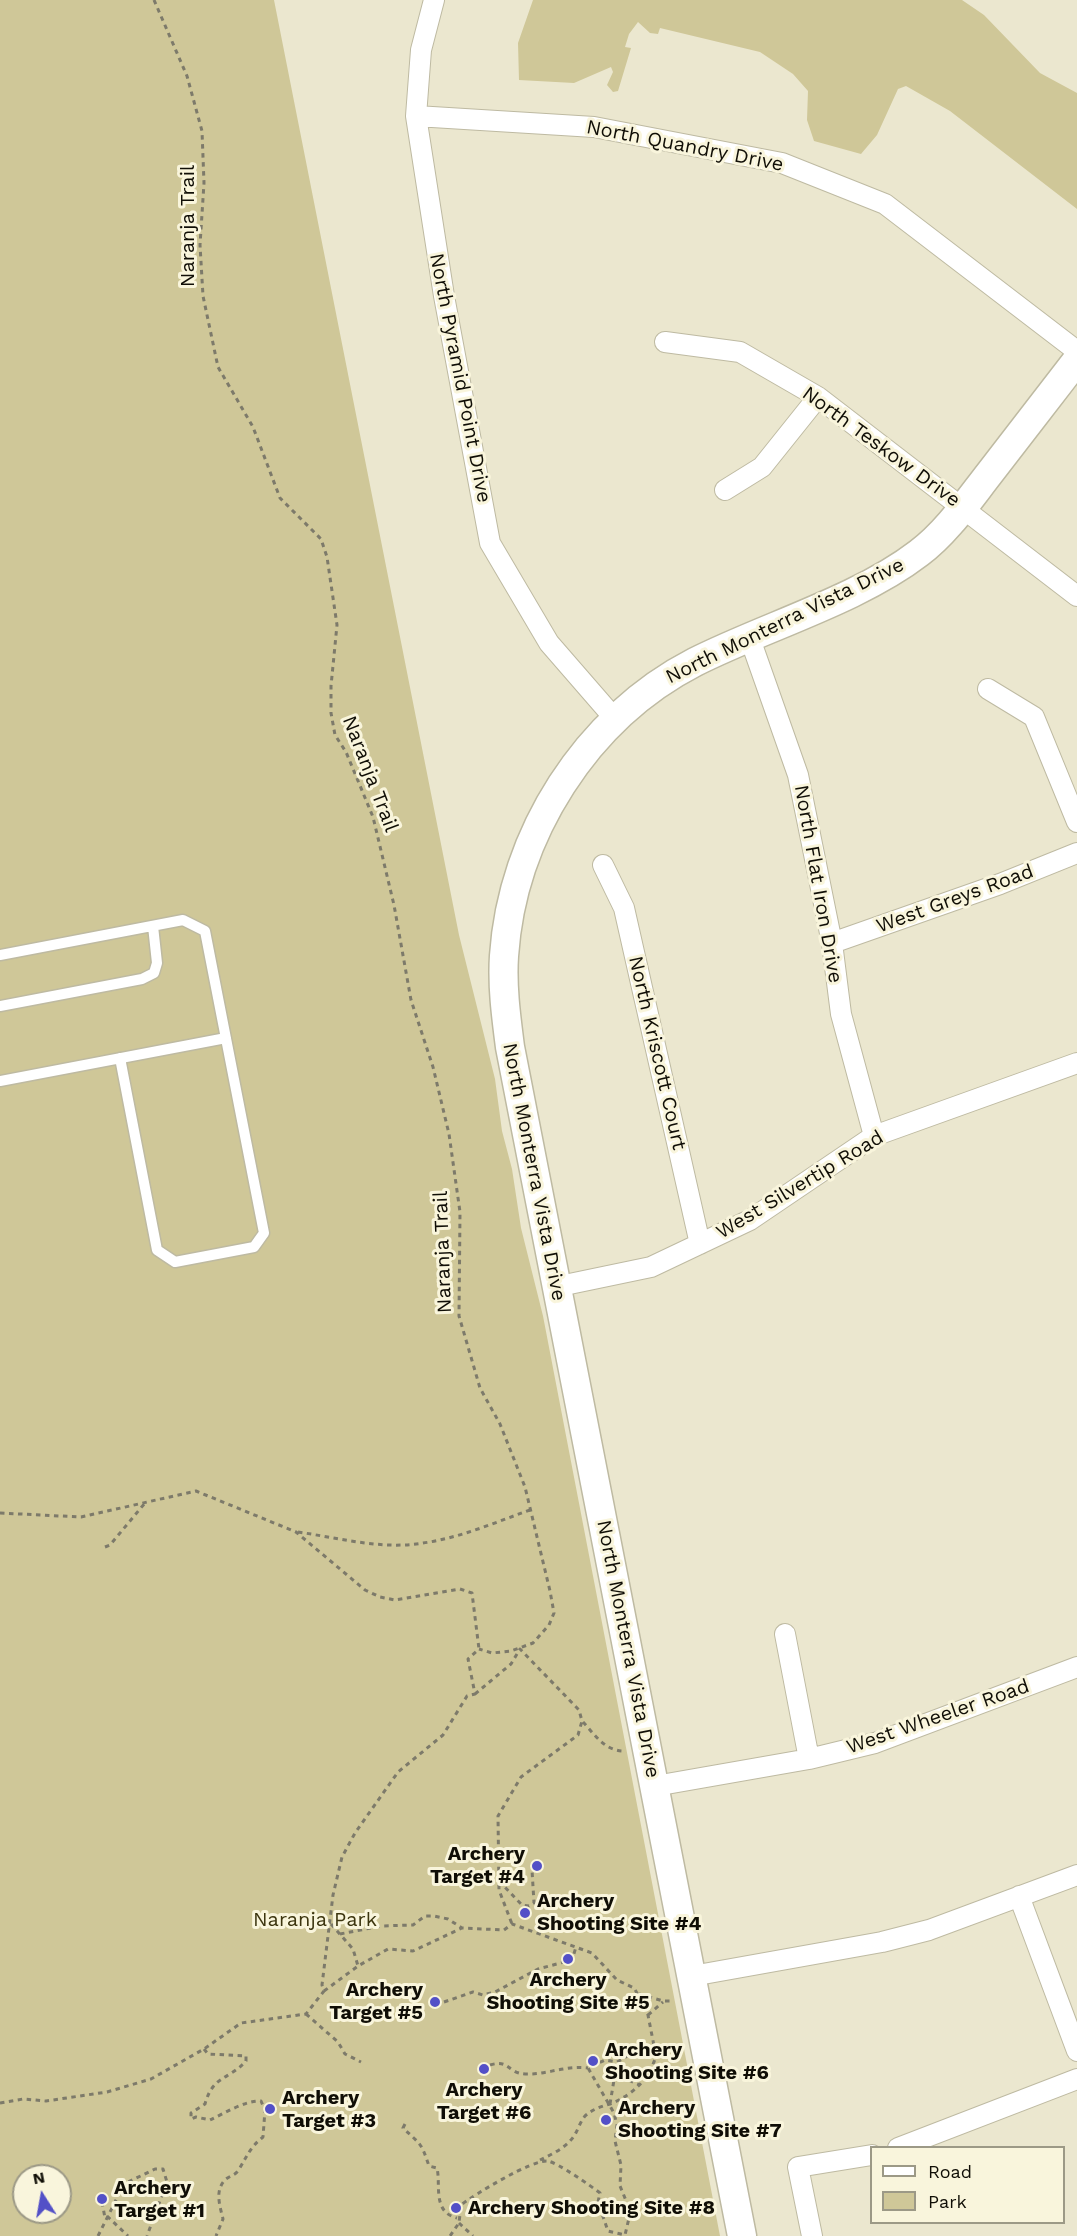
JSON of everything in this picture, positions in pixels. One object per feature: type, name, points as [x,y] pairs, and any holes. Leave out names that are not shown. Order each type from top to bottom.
[{"type":"street","name":"North Pyramid Point Drive","points":[[434,0],[421,50],[416,116],[442,284],[490,543],[549,643],[615,719]]},
{"type":"street","name":"North Quandry Drive","points":[[416,116],[594,127],[782,163],[885,204],[1077,351]]},
{"type":"street","name":"North Teskow Drive","points":[[664,342],[740,352],[818,397],[1077,596]]},
{"type":"street","name":"North Monterra Vista Drive","points":[[742,2236],[510,1047],[504,997],[504,956],[510,907],[536,828],[586,751],[615,719],[657,686],[693,663],[891,572],[921,552],[963,507],[1077,360]]},
{"type":"street","points":[[726,490],[762,467],[818,397]]},
{"type":"street","name":"North Flat Iron Drive","points":[[749,636],[798,775],[832,943],[841,1014],[874,1136]]},
{"type":"street","points":[[988,689],[1034,717],[1077,822]]},
{"type":"street","name":"West Greys Road","points":[[832,943],[1000,884],[1077,853]]},
{"type":"street","name":"North Kriscott Court","points":[[603,865],[624,908],[700,1244]]},
{"type":"street","name":"West Silvertip Road","points":[[555,1287],[651,1267],[750,1220],[874,1136],[1077,1063]]},
{"type":"street","points":[[785,1634],[809,1759]]},
{"type":"street","name":"West Wheeler Road","points":[[655,1786],[809,1759],[875,1743],[1077,1667]]},
{"type":"street","points":[[692,1976],[882,1942],[929,1930],[1077,1875]]},
{"type":"street","points":[[1019,1896],[1077,2051]]},
{"type":"street","points":[[903,2146],[1077,2079]]},
{"type":"street","points":[[812,2236],[798,2167],[870,2155]]},
{"type":"lane","points":[[0,955],[183,920],[205,931],[264,1233],[254,1247],[175,1262],[157,1250],[120,1058]]},
{"type":"lane","points":[[0,1006],[142,979],[154,973],[158,963],[153,926]]},
{"type":"lane","points":[[0,1081],[226,1038]]},
{"type":"path","name":"Naranja Trail","points":[[154,0],[187,76],[202,131],[204,183],[200,245],[203,296],[218,368],[253,427],[280,498],[321,539],[327,557],[337,625],[331,686],[331,713],[335,735],[346,752],[374,817],[394,905],[411,1000],[433,1067],[449,1134],[460,1212],[459,1316],[480,1388],[504,1434],[525,1487],[554,1613],[549,1625],[533,1643],[520,1649],[511,1664],[475,1694],[467,1696],[443,1735],[398,1772],[355,1833],[342,1857],[333,1895],[322,1985],[324,1991]]},
{"type":"path","points":[[0,1513],[81,1517],[195,1491],[296,1532],[387,1545],[423,1543],[462,1534],[530,1509]]},
{"type":"path","points":[[105,1547],[110,1545],[145,1503]]},
{"type":"path","points":[[296,1532],[364,1590],[380,1596],[395,1600],[460,1589],[472,1593],[478,1648],[468,1659],[475,1694]]},
{"type":"path","points":[[478,1648],[492,1653],[520,1649],[579,1710],[582,1721],[604,1745],[615,1751],[629,1751]]},
{"type":"path","points":[[473,2236],[459,2223],[461,2205],[482,2189],[562,2149],[574,2137],[584,2118],[596,2108],[627,2096],[640,2085],[652,2069],[656,2056],[648,2015],[634,1988],[617,1980],[592,1953],[512,1924],[505,1910],[498,1881],[498,1816],[522,1777],[578,1735],[582,1721]]},
{"type":"path","points":[[498,1881],[522,1905],[529,1906],[534,1903],[532,1870]]},
{"type":"path","points":[[340,1934],[381,1926],[413,1925],[425,1916],[448,1919],[462,1928]]},
{"type":"path","points":[[331,1924],[353,1949],[358,1966]]},
{"type":"path","points":[[0,2103],[23,2099],[46,2101],[107,2092],[151,2079],[204,2049],[241,2023],[306,2014],[324,1991],[358,1966],[388,1949],[412,1951],[462,1928],[504,1930],[512,1924]]},
{"type":"path","points":[[444,2001],[473,1992],[483,1995],[495,1992],[538,1969],[572,1960],[576,1947]]},
{"type":"path","points":[[638,1993],[663,2001],[678,2001]]},
{"type":"path","points":[[648,2015],[663,2001]]},
{"type":"path","points":[[306,2014],[338,2042],[345,2054],[361,2062]]},
{"type":"path","points":[[204,2049],[208,2054],[246,2056],[246,2061],[238,2070],[220,2078],[209,2089],[205,2104],[190,2113],[190,2118],[196,2116],[210,2120],[230,2109],[246,2107],[254,2101],[261,2101],[265,2110],[262,2137],[252,2145],[237,2172],[225,2180],[220,2189],[219,2206],[224,2219],[216,2236]]},
{"type":"path","points":[[490,2065],[499,2062],[507,2064],[514,2072],[543,2073],[562,2067],[588,2068],[604,2060],[617,2062],[636,2051],[656,2056]]},
{"type":"path","points":[[609,2104],[617,2062]]},
{"type":"path","points":[[538,2161],[551,2161],[600,2193],[598,2202],[608,2231],[625,2235],[629,2218],[627,2203],[620,2186],[621,2165],[615,2140],[618,2125],[609,2104],[588,2068]]},
{"type":"path","points":[[616,2068],[626,2079],[640,2085]]},
{"type":"path","points":[[405,2124],[403,2128],[415,2136],[423,2146],[429,2166],[437,2168],[438,2198],[442,2206],[458,2218]]},
{"type":"path","points":[[98,2236],[124,2184],[155,2169],[163,2169],[167,2182],[147,2236]]},
{"type":"path","points":[[102,2202],[106,2217],[129,2236]]},
{"type":"path","points":[[450,2236],[459,2223]]},
{"type":"green space","name":"Naranja Park","points":[[0,0],[274,0],[459,935],[495,1079],[502,1131],[512,1169],[521,1228],[543,1316],[720,2236],[0,2236]]},
{"type":"green space","points":[[533,0],[962,0],[984,15],[1040,73],[1077,93],[1077,209],[950,111],[906,86],[898,89],[877,135],[861,154],[814,141],[807,120],[808,91],[793,74],[760,52],[660,28],[658,34],[650,33],[638,22],[629,34],[625,47],[631,48],[618,91],[613,92],[607,85],[613,72],[611,67],[574,83],[519,80],[518,43]]},
{"type":"place","name":"Archery Target #4","points":[[537,1866]]},
{"type":"place","name":"Archery Shooting Site #4","points":[[525,1913]]},
{"type":"place","name":"Archery Shooting Site #5","points":[[568,1959]]},
{"type":"place","name":"Archery Target #5","points":[[435,2002]]},
{"type":"place","name":"Archery Shooting Site #6","points":[[593,2061]]},
{"type":"place","name":"Archery Target #6","points":[[484,2069]]},
{"type":"place","name":"Archery Target #3","points":[[270,2109]]},
{"type":"place","name":"Archery Shooting Site #7","points":[[606,2120]]},
{"type":"place","name":"Archery Target #1","points":[[102,2199]]},
{"type":"place","name":"Archery Shooting Site #8","points":[[456,2208]]}]
